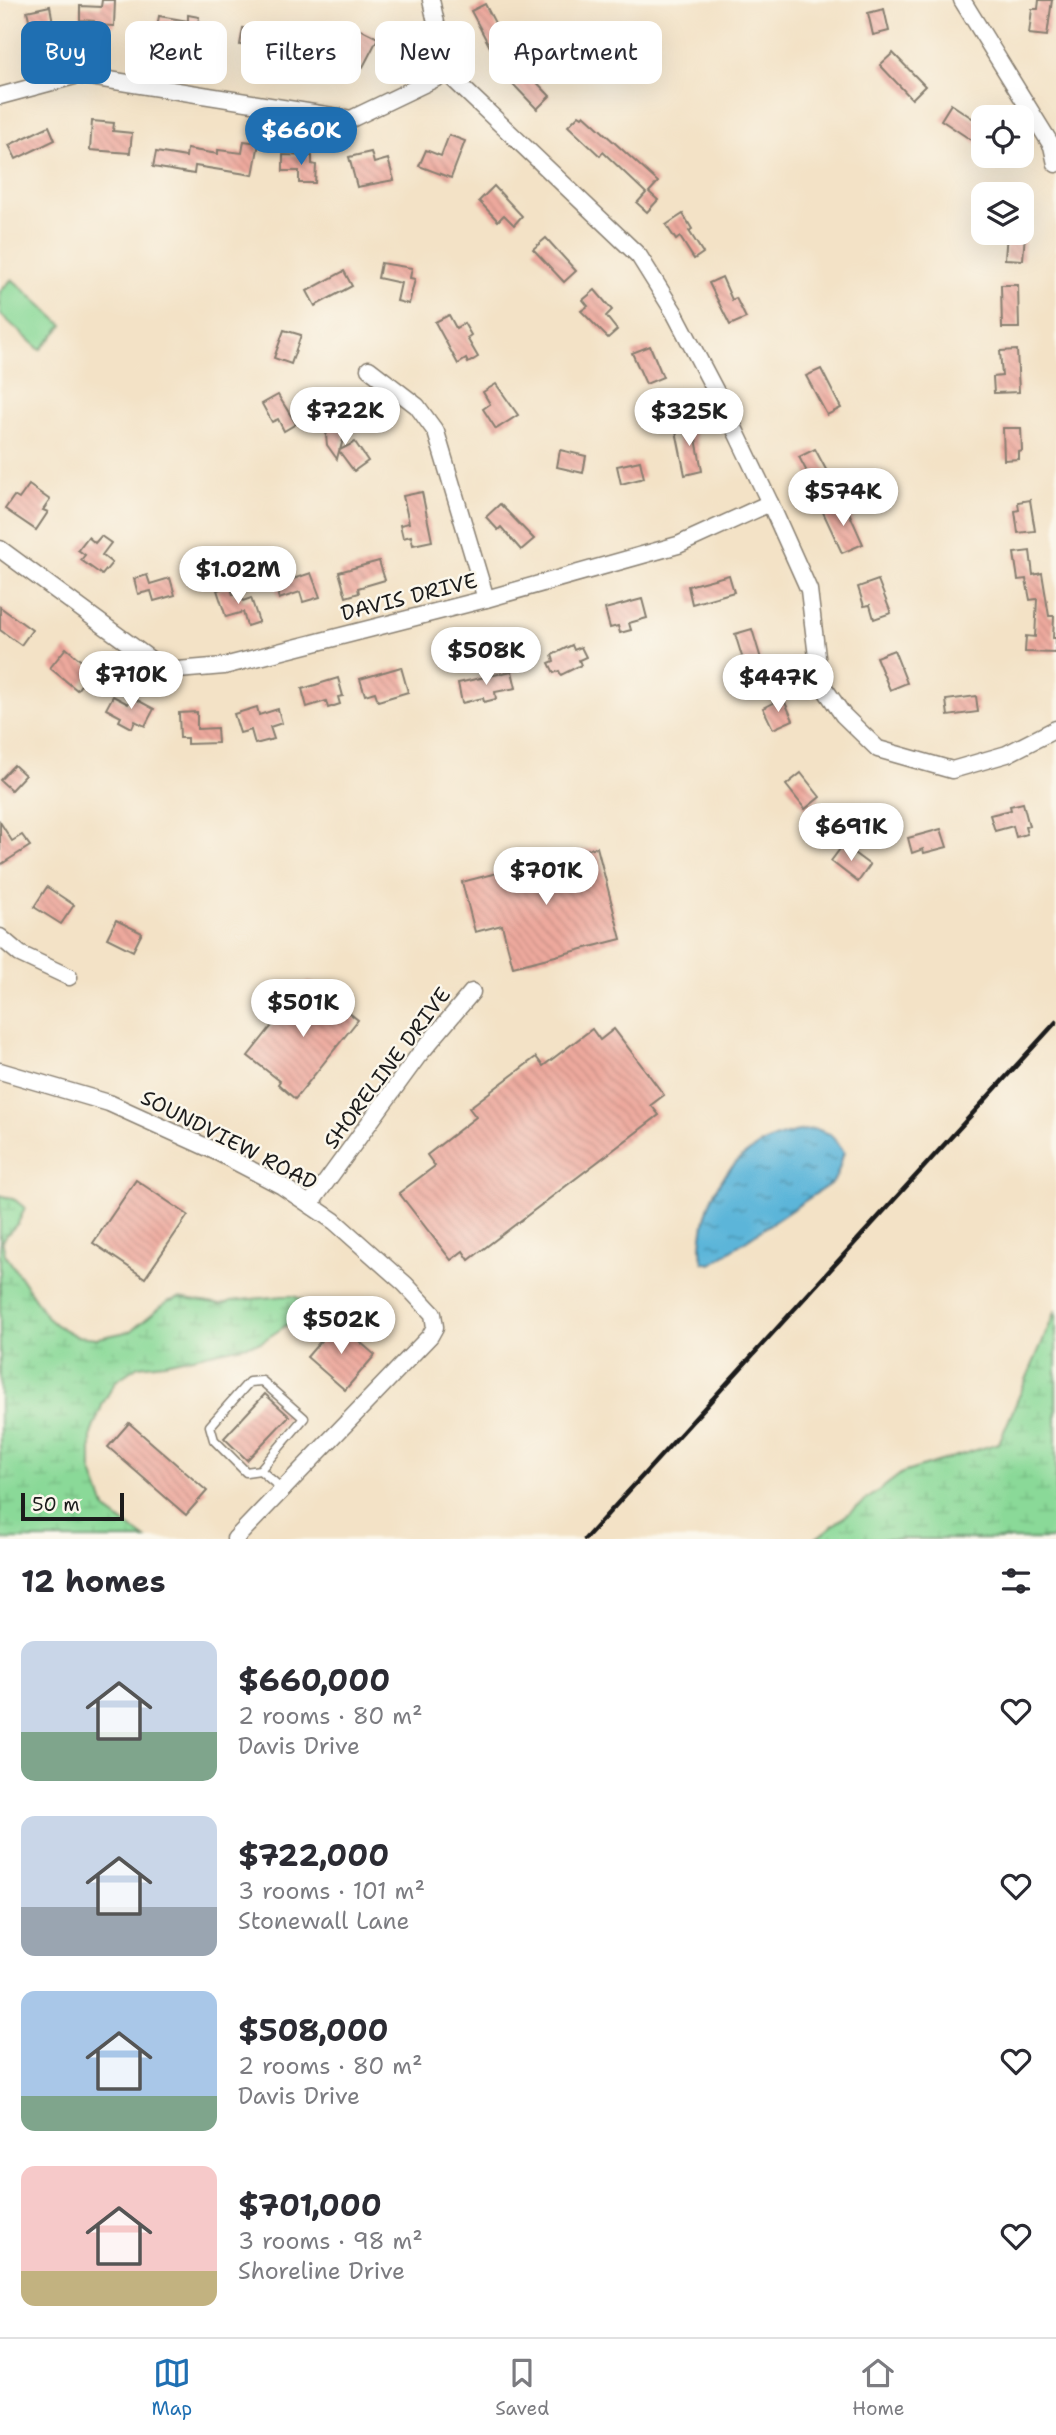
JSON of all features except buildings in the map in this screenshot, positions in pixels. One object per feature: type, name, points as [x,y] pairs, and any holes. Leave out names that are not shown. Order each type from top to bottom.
[{"type":"street","points":[[431,0],[436,21]]},
{"type":"street","points":[[962,0],[1052,146],[1056,164]]},
{"type":"street","points":[[0,96],[78,75],[351,119],[424,84]]},
{"type":"street","points":[[459,84],[639,256],[674,312],[771,503],[809,590],[820,682],[844,715],[878,749],[952,770],[1007,754],[1056,729]]},
{"type":"street","points":[[369,369],[417,406],[436,432],[486,599]]},
{"type":"street","name":"DAVIS DRIVE","points":[[0,550],[166,671],[224,666],[486,599],[678,545],[771,503]]},
{"type":"street","points":[[0,937],[20,954],[69,976]]},
{"type":"street","name":"SHORELINE DRIVE","points":[[310,1203],[418,1056],[472,992]]},
{"type":"street","name":"SOUNDVIEW ROAD","points":[[0,1071],[109,1103],[217,1152],[310,1203],[433,1314],[435,1327],[429,1336],[235,1539]]},
{"type":"lane","points":[[262,1381],[304,1418],[260,1469],[246,1472],[214,1440],[210,1426],[249,1382],[262,1381]]},
{"type":"lane","points":[[260,1469],[282,1489]]},
{"type":"green space","points":[[12,279],[63,325],[40,350],[0,314],[0,292]]},
{"type":"green space","points":[[0,1195],[15,1200],[25,1208],[18,1223],[2,1240],[5,1254],[47,1317],[76,1336],[98,1338],[131,1331],[167,1302],[179,1298],[221,1305],[231,1301],[284,1296],[294,1296],[304,1301],[302,1312],[293,1321],[261,1342],[165,1363],[138,1366],[116,1381],[103,1403],[91,1434],[91,1469],[106,1510],[146,1539],[0,1539]]},
{"type":"green space","points":[[1056,1310],[1056,1539],[815,1539],[902,1473],[999,1443]]},
{"type":"water","points":[[816,1129],[830,1134],[844,1152],[833,1182],[711,1264],[703,1262],[701,1252],[704,1224],[718,1186],[729,1170],[758,1146],[795,1132]]},
{"type":"railway","points":[[585,1539],[1056,1022]]}]
